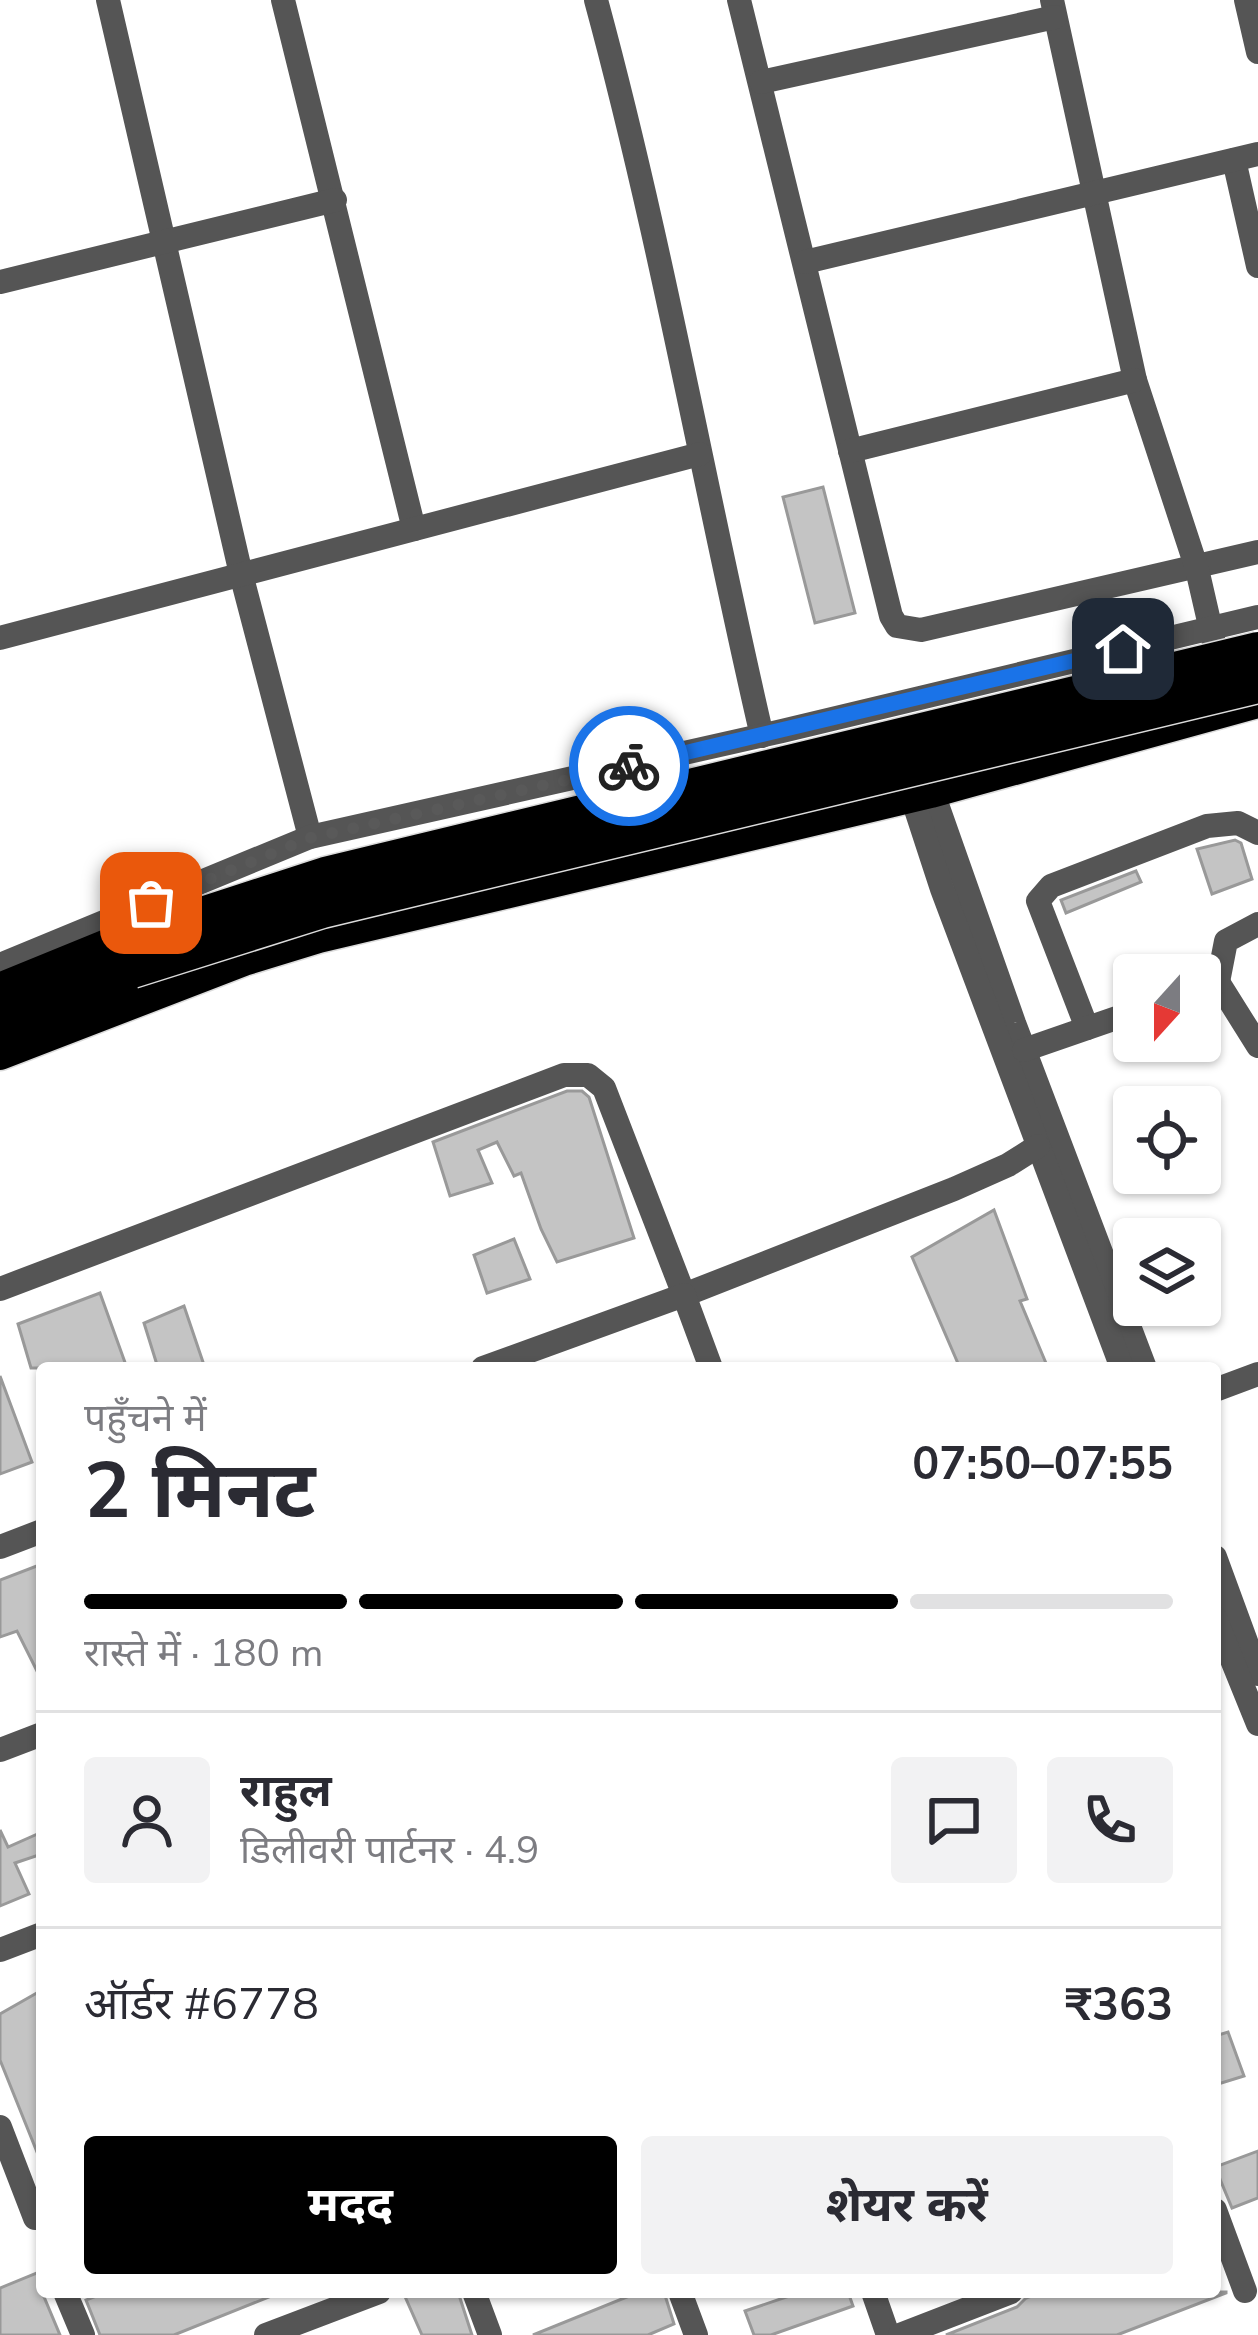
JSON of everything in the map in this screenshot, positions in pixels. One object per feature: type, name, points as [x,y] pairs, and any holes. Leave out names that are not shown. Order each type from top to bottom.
[{"type":"highway","points":[[0,1025],[129,955],[325,874],[1258,650]]},
{"type":"highway","points":[[0,991],[129,955],[1250,699]]},
{"type":"main road","points":[[0,1055],[244,961],[319,938],[920,789],[1250,699]]},
{"type":"street","points":[[108,0],[241,574],[310,838]]},
{"type":"street","points":[[283,0],[413,529]]},
{"type":"street","points":[[596,0],[651,216],[762,736]]},
{"type":"street","points":[[739,0],[890,616],[909,631],[1258,552]]},
{"type":"street","points":[[1246,0],[1256,36]]},
{"type":"street","points":[[761,82],[1053,9],[1136,380],[1197,569],[1210,629],[1250,699]]},
{"type":"street","points":[[805,262],[1246,157],[1258,266]]},
{"type":"street","points":[[0,282],[335,200]]},
{"type":"street","points":[[850,451],[1136,380]]},
{"type":"street","points":[[0,638],[700,454]]},
{"type":"street","points":[[0,965],[310,838],[1258,617]]},
{"type":"street","points":[[894,704],[1038,1146],[1120,1362]]},
{"type":"street","points":[[920,789],[1143,1362]]},
{"type":"street","points":[[1087,1028],[1038,901],[1051,886],[1208,826],[1238,823],[1258,833]]},
{"type":"street","points":[[1221,954],[1226,941],[1258,924]]},
{"type":"street","points":[[1221,1001],[1258,1046]]},
{"type":"street","points":[[1024,1050],[1113,1019]]},
{"type":"street","points":[[0,1289],[564,1075],[588,1075],[604,1088],[709,1362]]},
{"type":"street","points":[[500,1362],[955,1189],[1008,1166],[1038,1146]]},
{"type":"street","points":[[1221,1388],[1258,1374]]},
{"type":"street","points":[[0,1547],[36,1534]]},
{"type":"street","points":[[1221,1573],[1258,1674]]},
{"type":"street","points":[[1221,1633],[1258,1724]]},
{"type":"street","points":[[0,1750],[36,1736]]},
{"type":"street","points":[[0,1950],[36,1936]]},
{"type":"street","points":[[0,2127],[36,2213]]},
{"type":"street","points":[[1221,2228],[1245,2291]]},
{"type":"street","points":[[68,2298],[83,2335]]},
{"type":"street","points":[[266,2335],[363,2298]]},
{"type":"street","points":[[476,2298],[490,2335]]},
{"type":"street","points":[[682,2298],[696,2335]]},
{"type":"street","points":[[875,2298],[888,2335]]},
{"type":"street","points":[[900,2335],[996,2298]]},
{"type":"building","points":[[823,487],[855,613],[815,623],[783,497]]},
{"type":"building","points":[[1235,840],[1241,843],[1252,879],[1212,894],[1197,849]]},
{"type":"building","points":[[1136,871],[1141,882],[1066,913],[1061,900]]},
{"type":"building","points":[[567,1091],[582,1091],[589,1097],[634,1238],[557,1262],[521,1173],[514,1176],[497,1142],[478,1150],[492,1183],[450,1196],[433,1142]]},
{"type":"building","points":[[994,1210],[1027,1299],[1020,1301],[1045,1362],[957,1362],[912,1257]]},
{"type":"building","points":[[514,1239],[530,1279],[487,1293],[474,1255]]},
{"type":"building","points":[[100,1293],[125,1362],[36,1362],[36,1368],[31,1368],[18,1324]]},
{"type":"building","points":[[184,1306],[203,1362],[156,1362],[144,1323]]},
{"type":"building","points":[[0,1376],[32,1462],[0,1474]]},
{"type":"building","points":[[36,1566],[36,1669],[17,1631],[0,1637],[0,1580]]},
{"type":"building","points":[[0,1830],[8,1847],[36,1835],[36,1856],[15,1863],[29,1894],[0,1906]]},
{"type":"building","points":[[36,1993],[36,2150],[0,2060],[0,2014]]},
{"type":"building","points":[[1228,2032],[1244,2076],[1221,2083],[1221,2034]]},
{"type":"building","points":[[1258,2151],[1258,2198],[1232,2208],[1221,2181],[1221,2165]]},
{"type":"building","points":[[36,2273],[36,2298],[45,2298],[60,2335],[0,2335],[0,2288]]},
{"type":"building","points":[[266,2298],[174,2335],[100,2335],[86,2300]]},
{"type":"building","points":[[406,2298],[460,2298],[472,2335],[422,2335]]},
{"type":"building","points":[[624,2298],[666,2298],[674,2324],[648,2335],[533,2335]]},
{"type":"building","points":[[783,2298],[850,2298],[853,2306],[771,2335],[754,2335],[745,2311]]},
{"type":"building","points":[[1026,2298],[1213,2298],[1117,2335],[946,2335],[1017,2307]]},
{"type":"way so far","points":[[151,903],[310,838],[629,766]]},
{"type":"route","points":[[629,766],[1123,649]]}]
